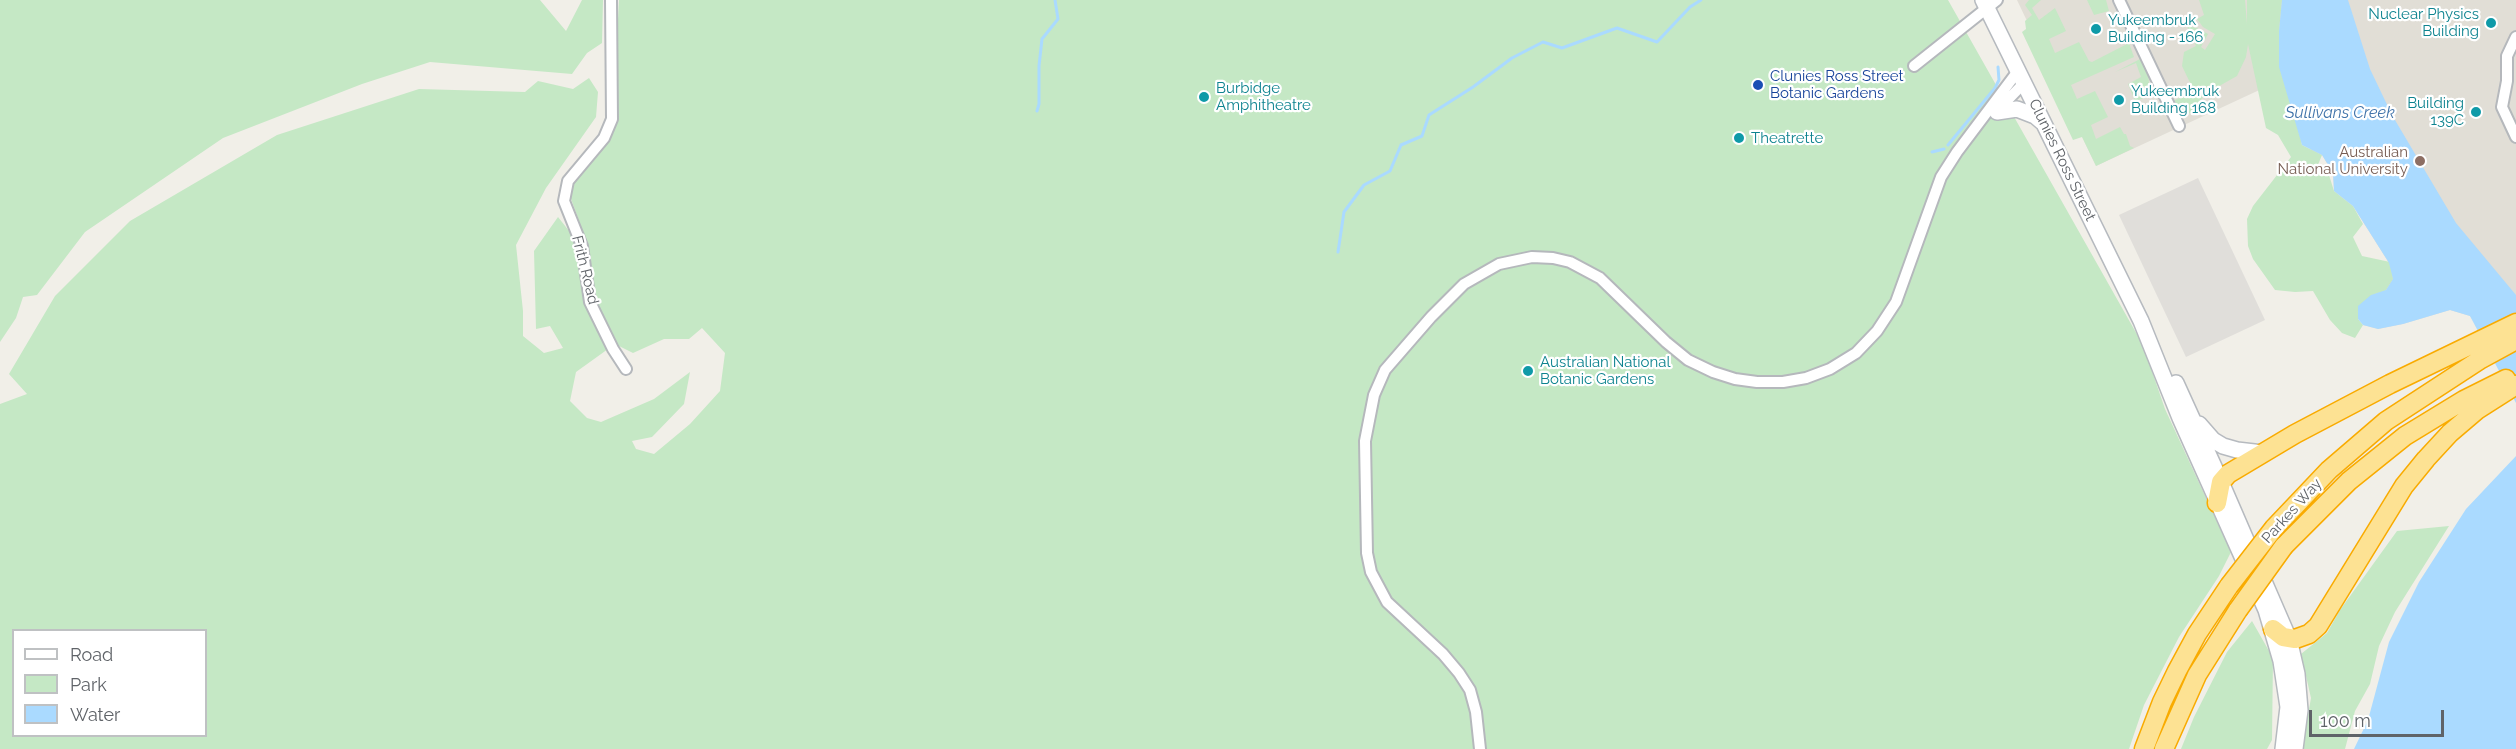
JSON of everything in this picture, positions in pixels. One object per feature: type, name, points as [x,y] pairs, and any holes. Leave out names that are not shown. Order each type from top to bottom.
[{"type":"highway","points":[[2217,503],[2221,482],[2228,474],[2339,410],[2477,351],[2516,323]]},
{"type":"highway","name":"Parkes Way","points":[[2144,749],[2162,702],[2197,634],[2229,586],[2274,528],[2329,470],[2386,421],[2477,351],[2516,340]]},
{"type":"highway","name":"Parkes Way","points":[[2164,749],[2197,675],[2238,609],[2284,546],[2320,507],[2378,457],[2437,416],[2497,390],[2516,374]]},
{"type":"highway","points":[[2273,629],[2289,639],[2309,634],[2318,626],[2404,486],[2450,433],[2497,390],[2516,385]]},
{"type":"street","name":"Frith Road","points":[[611,0],[612,119],[604,138],[568,181],[564,201],[582,246],[590,302],[613,349],[626,369]]},
{"type":"street","points":[[2119,0],[2180,126]]},
{"type":"street","points":[[1914,66],[1989,3]]},
{"type":"street","name":"Clunies Ross Street","points":[[1989,3],[2021,77],[2141,321],[2217,503],[2273,629],[2281,661],[2288,707],[2283,749]]},
{"type":"street","points":[[2516,37],[2507,56],[2507,81],[2502,98],[2505,117],[2516,137]]},
{"type":"street","points":[[1480,749],[1476,712],[1470,690],[1443,654],[1387,602],[1371,572],[1367,553],[1365,441],[1374,395],[1385,370],[1431,317],[1464,284],[1499,264],[1532,258],[1553,258],[1570,262],[1600,278],[1666,342],[1688,360],[1713,372],[1735,379],[1783,382],[1806,378],[1830,369],[1856,352],[1877,331],[1896,303],[1941,177],[1957,152],[2021,77]]},
{"type":"street","points":[[1991,114],[2010,108],[2025,111],[2044,124]]},
{"type":"street","name":"Clunies Ross Street","points":[[2141,321],[2157,345],[2188,409],[2289,639],[2297,674],[2300,710],[2295,749]]},
{"type":"street","points":[[2188,409],[2213,440],[2223,446],[2263,453]]},
{"type":"shaded area","name":"Australian National University","points":[[2017,0],[2516,0],[2516,307],[2476,325],[2470,316],[2450,310],[2378,329],[2363,325],[2389,263],[2353,206],[2334,191],[2333,173],[2322,155],[2311,151],[2283,79],[2096,166]]},
{"type":"shaded area","points":[[2198,178],[2265,320],[2186,357],[2119,215]]},
{"type":"green space","points":[[0,0],[540,0],[566,31],[582,0],[603,0],[602,43],[587,53],[572,74],[430,62],[362,84],[223,138],[85,232],[37,295],[23,297],[16,318],[0,342]]},
{"type":"green space","points":[[619,0],[1948,0],[2143,345],[2165,409],[2231,552],[2219,576],[2179,637],[2144,705],[2129,749],[0,749],[0,404],[27,394],[9,374],[55,296],[130,221],[277,135],[419,89],[525,92],[538,81],[573,89],[589,78],[598,92],[596,117],[546,188],[516,245],[523,311],[523,336],[544,353],[563,348],[550,326],[536,329],[534,251],[558,217],[581,246],[584,274],[588,246],[570,196],[574,177],[612,134]],"holes":[[[702,328],[725,353],[720,391],[690,424],[654,454],[636,449],[632,441],[652,437],[684,404],[690,372],[654,399],[601,422],[587,418],[570,401],[576,372],[615,344],[633,353],[664,339],[689,339]]]},
{"type":"green space","points":[[2029,0],[2041,0],[2032,8],[2039,20],[2055,8],[2066,31],[2049,39],[2055,53],[2079,42],[2089,61],[2092,62],[2129,43],[2134,57],[2071,85],[2077,99],[2095,91],[2108,117],[2091,125],[2096,139],[2120,127],[2126,134],[2130,146],[2134,148],[2096,166],[2082,137],[2073,140],[2022,32],[2026,29],[2025,21],[2032,15],[2025,5]]},
{"type":"green space","points":[[2087,0],[2106,0],[2109,11],[2094,15]]},
{"type":"green space","points":[[2199,0],[2245,0],[2247,24],[2247,0],[2282,0],[2279,31],[2302,145],[2322,155],[2315,172],[2329,175],[2334,191],[2353,206],[2363,224],[2353,237],[2362,256],[2390,262],[2393,279],[2386,290],[2358,319],[2363,325],[2355,338],[2342,333],[2330,320],[2313,291],[2275,290],[2253,259],[2248,246],[2247,219],[2253,206],[2291,157],[2278,135],[2266,128],[2248,44],[2246,57],[2237,76],[2205,94],[2197,105],[2195,113],[2179,113],[2173,101],[2194,91],[2182,66],[2184,52],[2196,46],[2187,26],[2208,34],[2201,47],[2205,50],[2215,34],[2203,27],[2197,19],[2204,15]]},
{"type":"green space","points":[[2142,58],[2148,71],[2150,96],[2135,101],[2128,84],[2141,77],[2136,63],[2115,72]]},
{"type":"green space","points":[[2449,526],[2395,612],[2379,646],[2370,684],[2355,711],[2345,749],[2302,749],[2311,698],[2301,654],[2327,633],[2340,610],[2397,531]]},
{"type":"green space","points":[[2252,621],[2273,658],[2272,740],[2267,749],[2181,749],[2194,717],[2227,652]]},
{"type":"water","name":"Sullivans Creek","points":[[2282,0],[2348,0],[2370,69],[2392,115],[2456,223],[2516,295],[2516,403],[2470,316],[2450,310],[2378,329],[2363,325],[2358,319],[2358,306],[2371,295],[2386,290],[2393,279],[2389,263],[2353,206],[2334,191],[2333,173],[2322,155],[2302,145],[2279,67]]},
{"type":"water","points":[[2516,456],[2516,749],[2354,749],[2368,720],[2389,642],[2419,582],[2466,509]]},
{"type":"waterway","points":[[1037,111],[1042,39],[1058,19],[1055,0]]},
{"type":"waterway","points":[[1338,252],[1344,212],[1364,185],[1390,171],[1401,145],[1422,136],[1429,115],[1473,87],[1512,58],[1543,42],[1562,48],[1617,28],[1657,42],[1690,7],[1701,0]]},
{"type":"waterway","points":[[1948,145],[1995,88],[1999,80],[1998,67]]},
{"type":"waterway","points":[[1932,152],[1944,149]]},
{"type":"place","name":"Nuclear Physics Building","points":[[2491,23]]},
{"type":"place","name":"Yukeembruk Building - 166","points":[[2096,29]]},
{"type":"place","name":"Clunies Ross Street Botanic Gardens","points":[[1758,85]]},
{"type":"place","name":"Burbidge Amphitheatre","points":[[1204,97]]},
{"type":"place","name":"Yukeembruk Building 168","points":[[2119,100]]},
{"type":"place","name":"Building 139C","points":[[2476,112]]},
{"type":"place","name":"Theatrette","points":[[1739,138]]},
{"type":"place","name":"Australian National University","points":[[2420,161]]},
{"type":"place","name":"Australian National Botanic Gardens","points":[[1528,371]]}]
